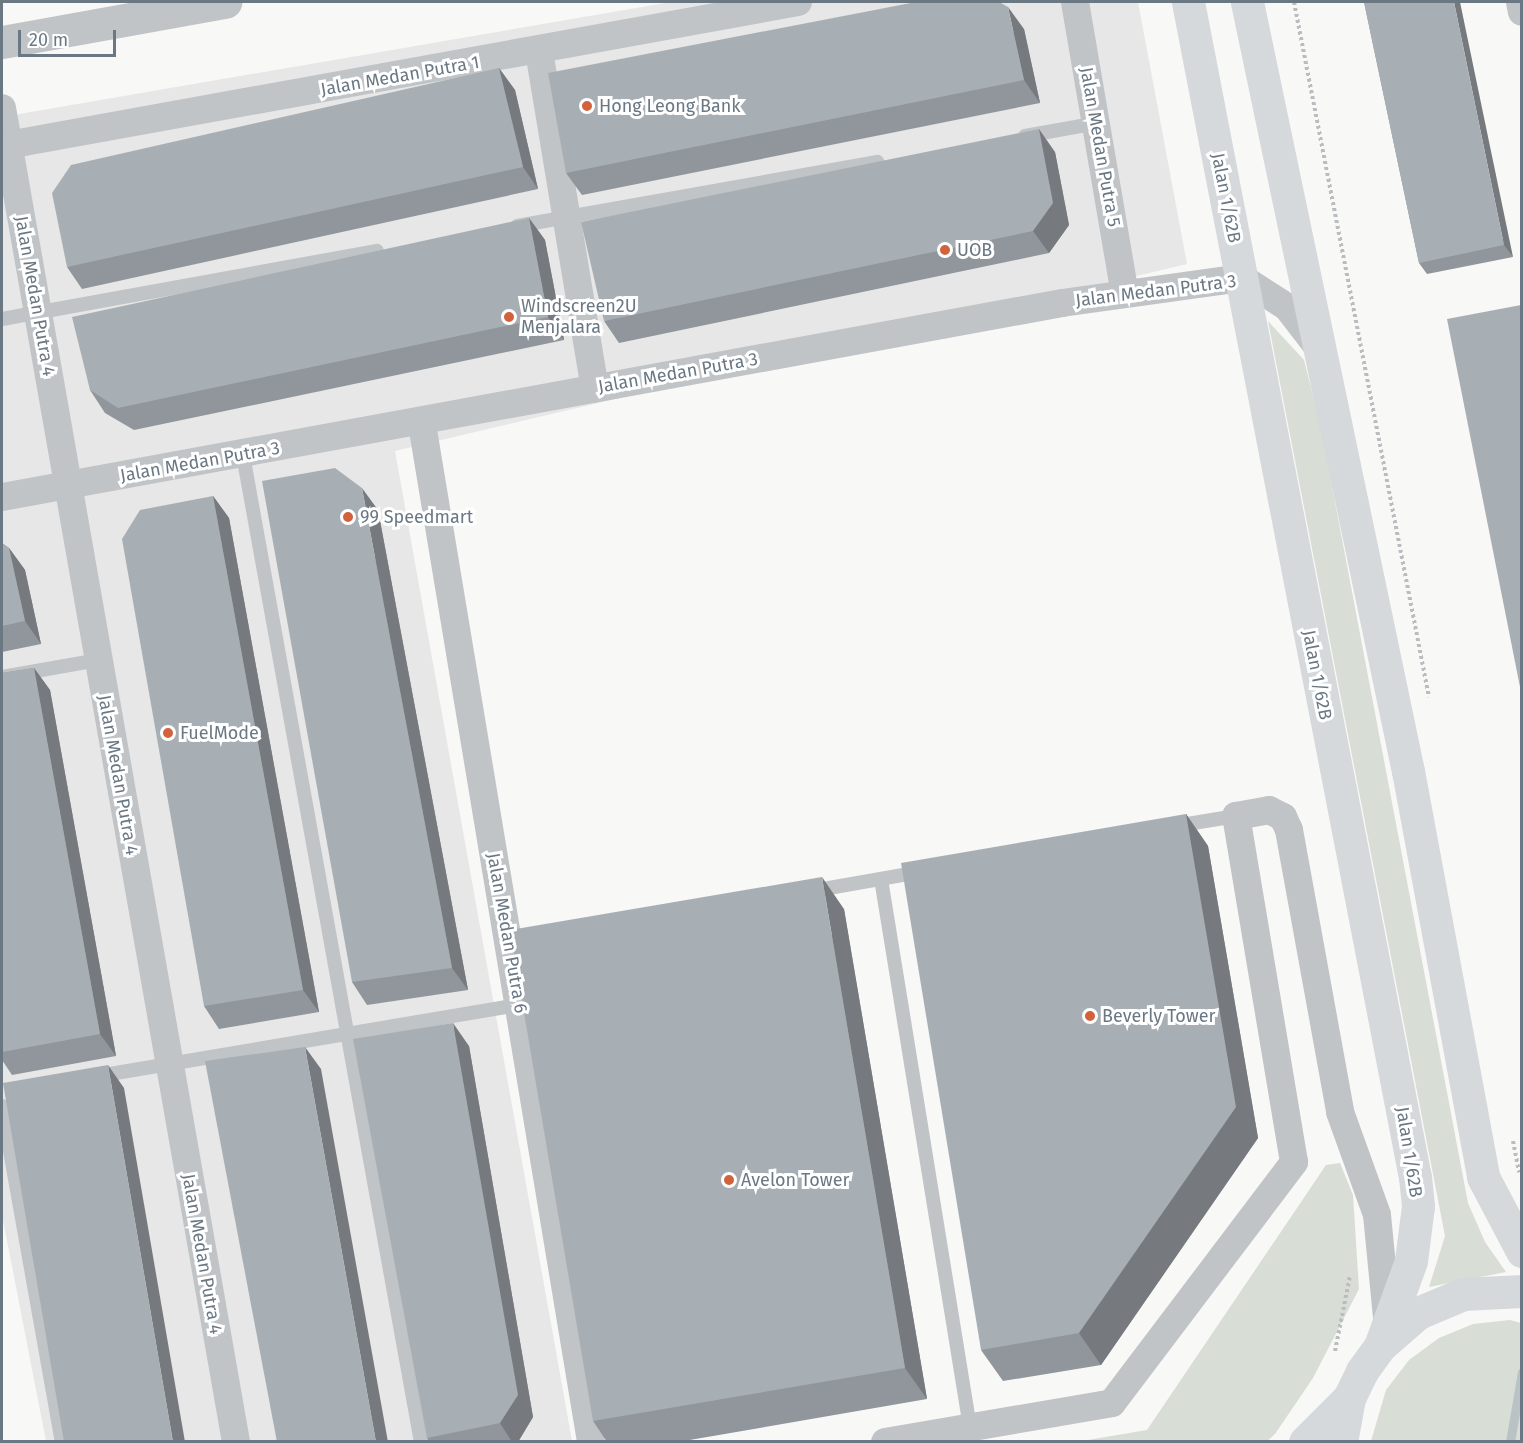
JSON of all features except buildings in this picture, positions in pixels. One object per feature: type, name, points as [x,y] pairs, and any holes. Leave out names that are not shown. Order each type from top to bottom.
[{"type":"main road","name":"Jalan 1/62B","points":[[1188,2],[1415,1177],[1418,1206],[1411,1261],[1383,1336]]},
{"type":"main road","points":[[1247,2],[1324,357],[1484,1177],[1521,1251]]},
{"type":"main road","points":[[1305,1442],[1349,1398],[1383,1336],[1418,1313],[1463,1294],[1521,1291]]},
{"type":"main road","points":[[1341,1442],[1349,1398]]},
{"type":"street","points":[[2,42],[225,2]]},
{"type":"street","name":"Jalan Medan Putra 1","points":[[5,146],[539,51],[798,2]]},
{"type":"street","name":"Jalan Medan Putra 5","points":[[1075,2],[1125,293]]},
{"type":"street","points":[[1520,2],[1521,12]]},
{"type":"street","points":[[539,51],[595,388]]},
{"type":"street","name":"Jalan Medan Putra 4","points":[[2,108],[5,146],[38,312],[236,1442]]},
{"type":"street","name":"Jalan Medan Putra 3","points":[[2,497],[422,424],[595,388],[1125,293],[1242,278],[1287,307],[1324,357]]},
{"type":"street","name":"Jalan Medan Putra 6","points":[[422,424],[514,945],[519,1005],[591,1442]]},
{"type":"street","points":[[885,1442],[1112,1403],[1294,1162],[1236,816],[1269,810],[1283,817],[1289,830],[1340,1112],[1377,1215],[1383,1336]]},
{"type":"lane","points":[[1014,138],[1097,123]]},
{"type":"lane","points":[[496,230],[897,159]]},
{"type":"lane","points":[[2,319],[390,249]]},
{"type":"lane","points":[[243,455],[421,1442]]},
{"type":"lane","points":[[2,677],[98,660]]},
{"type":"lane","points":[[1162,829],[1236,816]]},
{"type":"lane","points":[[799,893],[940,868]]},
{"type":"lane","points":[[881,879],[970,1427]]},
{"type":"lane","points":[[79,1079],[519,1005]]},
{"type":"lane","points":[[2,1106],[62,1442]]},
{"type":"path","points":[[1294,2],[1431,707]]},
{"type":"path","points":[[1512,1137],[1521,1181]]},
{"type":"path","points":[[1334,1356],[1352,1265]]},
{"type":"shaded area","points":[[671,2],[1138,2],[1187,264],[395,451],[572,1441],[46,1441],[2,1215],[2,117]]},
{"type":"shaded area","points":[[1268,321],[1304,360],[1320,423],[1468,1203],[1485,1242],[1506,1272],[1429,1287],[1445,1236]]},
{"type":"shaded area","points":[[1340,1163],[1353,1195],[1359,1289],[1313,1378],[1275,1434],[1266,1442],[1082,1441],[1147,1430],[1326,1165]]},
{"type":"shaded area","points":[[1510,1320],[1521,1323],[1521,1441],[1371,1441],[1386,1390],[1409,1360],[1439,1338],[1473,1324]]},
{"type":"waterway","points":[[1510,1442],[1522,1372]]},
{"type":"place","name":"Hong Leong Bank","points":[[587,106]]},
{"type":"place","name":"UOB","points":[[945,250]]},
{"type":"place","name":"Windscreen2U Menjalara","points":[[509,317]]},
{"type":"place","name":"99 Speedmart","points":[[348,517]]},
{"type":"place","name":"FuelMode","points":[[168,733]]},
{"type":"place","name":"Beverly Tower","points":[[1090,1016]]},
{"type":"place","name":"Avelon Tower","points":[[729,1180]]}]
